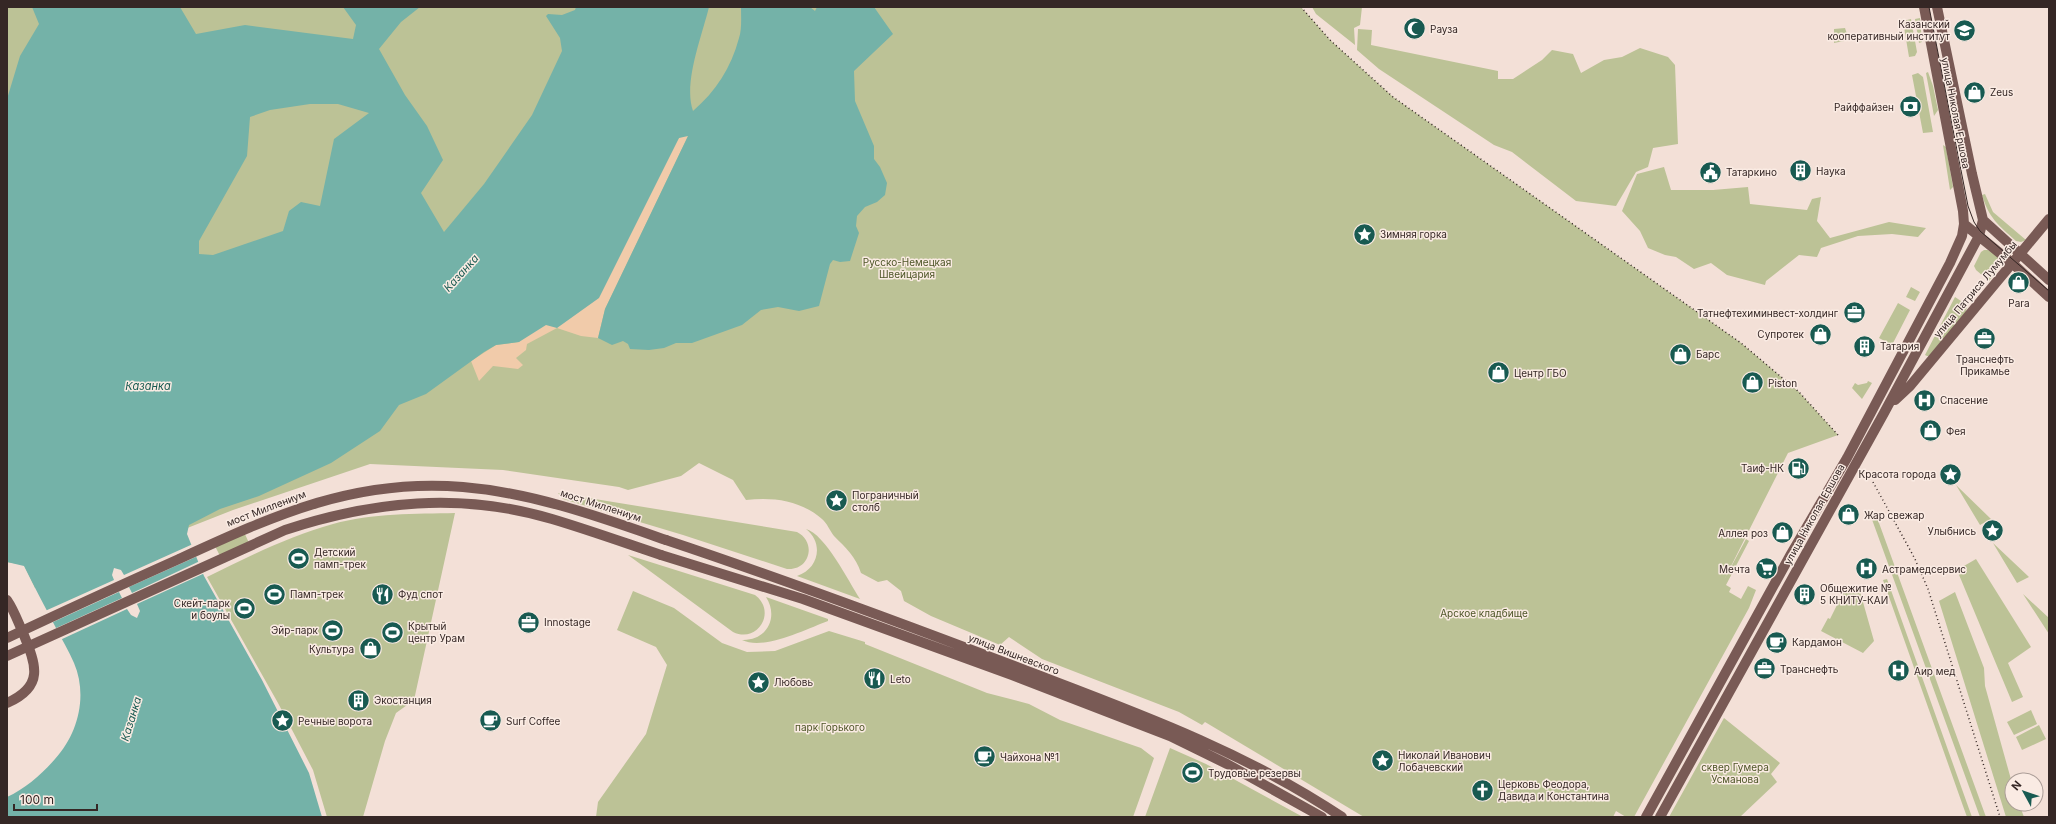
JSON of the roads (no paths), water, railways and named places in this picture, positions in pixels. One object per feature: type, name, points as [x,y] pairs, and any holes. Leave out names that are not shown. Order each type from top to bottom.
[{"type":"main road","name":"улица Николая Ершова","points":[[1646,817],[1790,554],[1870,416],[1962,236],[1964,224],[1924,7]]},
{"type":"main road","points":[[1930,7],[1932,53]]},
{"type":"main road","points":[[1930,7],[1942,58],[1958,107]]},
{"type":"main road","name":"улица Николая Ершова","points":[[1660,817],[1887,409],[1979,236],[1983,220],[1937,7]]},
{"type":"main road","name":"улица Патриса Лумумбы","points":[[1887,409],[1910,386],[2049,219]]},
{"type":"main road","points":[[1964,224],[1983,220],[2049,280]]},
{"type":"main road","points":[[1964,224],[2012,263],[2049,297]]},
{"type":"main road","name":"мост Миллениум","points":[[7,638],[260,521],[315,502],[372,490],[398,487],[461,486],[529,496],[567,506],[666,540]]},
{"type":"main road","name":"улица Вишневского","points":[[7,656],[284,530],[325,516],[362,508],[425,502],[481,505],[551,519],[802,599],[1012,675],[1170,736],[1227,764],[1322,817]]},
{"type":"main road","name":"улица Вишневского","points":[[666,540],[878,615],[1150,718],[1232,754],[1343,817]]},
{"type":"main road","points":[[7,600],[33,656],[35,669],[33,680],[27,690],[16,699],[7,703]]},
{"type":"water","name":"Казанка","points":[[32,7],[180,7],[196,34],[245,25],[353,39],[356,25],[343,7],[420,7],[401,22],[379,49],[405,95],[427,126],[443,160],[421,193],[444,232],[484,184],[532,115],[562,51],[560,38],[546,16],[548,14],[562,15],[575,10],[576,7],[709,7],[692,73],[690,87],[693,111],[716,87],[732,59],[740,34],[741,7],[810,7],[815,11],[817,7],[874,7],[893,34],[854,71],[855,101],[874,146],[874,159],[880,167],[887,183],[885,195],[877,202],[865,207],[857,216],[856,226],[859,233],[850,261],[840,262],[833,260],[830,264],[819,306],[799,311],[778,307],[761,310],[742,325],[692,343],[676,343],[664,348],[649,350],[630,349],[628,344],[623,341],[612,345],[598,338],[605,309],[688,136],[679,138],[599,298],[557,328],[546,325],[519,342],[496,345],[484,352],[426,394],[399,405],[380,431],[331,463],[259,496],[220,509],[189,525],[187,534],[204,576],[262,680],[309,773],[322,817],[7,817],[7,797],[20,790],[39,776],[50,765],[70,738],[75,726],[80,701],[80,688],[74,663],[44,604],[24,566],[7,562],[7,99],[20,56],[39,24]],"holes":[[[310,104],[338,104],[369,113],[334,139],[320,206],[301,202],[289,211],[283,231],[213,255],[199,254],[199,241],[247,156],[250,117],[270,110]]]},
{"type":"tram line","points":[[1929,7],[1968,206],[1974,222],[1980,231],[2049,291]]},
{"type":"railway","points":[[1301,7],[1330,40],[1393,97],[1741,343],[1799,392],[1838,435]]},
{"type":"railway","points":[[1873,482],[1915,559],[1928,589],[2000,817]]},
{"type":"place","name":"Рауза","points":[[1415,29]]},
{"type":"place","name":"Казанский кооперативный институт","points":[[1965,30]]},
{"type":"place","name":"Zeus","points":[[1974,92]]},
{"type":"place","name":"Райффайзен","points":[[1910,107]]},
{"type":"place","name":"Наука","points":[[1801,171]]},
{"type":"place","name":"Татаркино","points":[[1710,172]]},
{"type":"place","name":"Зимняя горка","points":[[1364,234]]},
{"type":"place","name":"Para","points":[[2019,283]]},
{"type":"place","name":"Татнефтехиминвест-холдинг","points":[[1854,313]]},
{"type":"place","name":"Супротек","points":[[1820,334]]},
{"type":"place","name":"Транснефть Прикамье","points":[[1985,339]]},
{"type":"place","name":"Татария","points":[[1864,346]]},
{"type":"place","name":"Барс","points":[[1680,354]]},
{"type":"place","name":"Центр ГБО","points":[[1499,373]]},
{"type":"place","name":"Piston","points":[[1753,383]]},
{"type":"place","name":"Спасение","points":[[1925,400]]},
{"type":"place","name":"Фея","points":[[1930,431]]},
{"type":"place","name":"Таиф-НК","points":[[1799,468]]},
{"type":"place","name":"Красота города","points":[[1951,474]]},
{"type":"place","name":"Пограничный столб","points":[[837,501]]},
{"type":"place","name":"Жар свежар","points":[[1849,515]]},
{"type":"place","name":"Улыбнись","points":[[1992,531]]},
{"type":"place","name":"Аллея роз","points":[[1783,533]]},
{"type":"place","name":"Детский памп-трек","points":[[299,558]]},
{"type":"place","name":"Мечта","points":[[1766,569]]},
{"type":"place","name":"Астрамедсервис","points":[[1867,569]]},
{"type":"place","name":"Памп-трек","points":[[274,594]]},
{"type":"place","name":"Фуд спот","points":[[383,594]]},
{"type":"place","name":"Общежитие № 5 КНИТУ-КАИ","points":[[1805,594]]},
{"type":"place","name":"Скейт-парк и боулы","points":[[245,609]]},
{"type":"place","name":"Innostage","points":[[529,622]]},
{"type":"place","name":"Эйр-парк","points":[[333,630]]},
{"type":"place","name":"Крытый центр Урам","points":[[393,632]]},
{"type":"place","name":"Кардамон","points":[[1776,642]]},
{"type":"place","name":"Культура","points":[[370,649]]},
{"type":"place","name":"Транснефть","points":[[1765,669]]},
{"type":"place","name":"Аир мед","points":[[1898,671]]},
{"type":"place","name":"Leto","points":[[874,679]]},
{"type":"place","name":"Любовь","points":[[759,682]]},
{"type":"place","name":"Экостанция","points":[[359,700]]},
{"type":"place","name":"Речные ворота","points":[[283,721]]},
{"type":"place","name":"Surf Coffee","points":[[491,721]]},
{"type":"place","name":"Чайхона №1","points":[[985,757]]},
{"type":"place","name":"Николай Иванович Лобачевский","points":[[1382,761]]},
{"type":"place","name":"Трудовые резервы","points":[[1193,773]]},
{"type":"place","name":"Церковь Феодора, Давида и Константина","points":[[1482,790]]},
{"type":"park label","name":"Русско-Немецкая Швейцария","points":[[907,268]]},
{"type":"park label","name":"Арское кладбище","points":[[1484,613]]},
{"type":"park label","name":"парк Горького","points":[[830,727]]},
{"type":"park label","name":"сквер Гумера Усманова","points":[[1735,772]]}]
